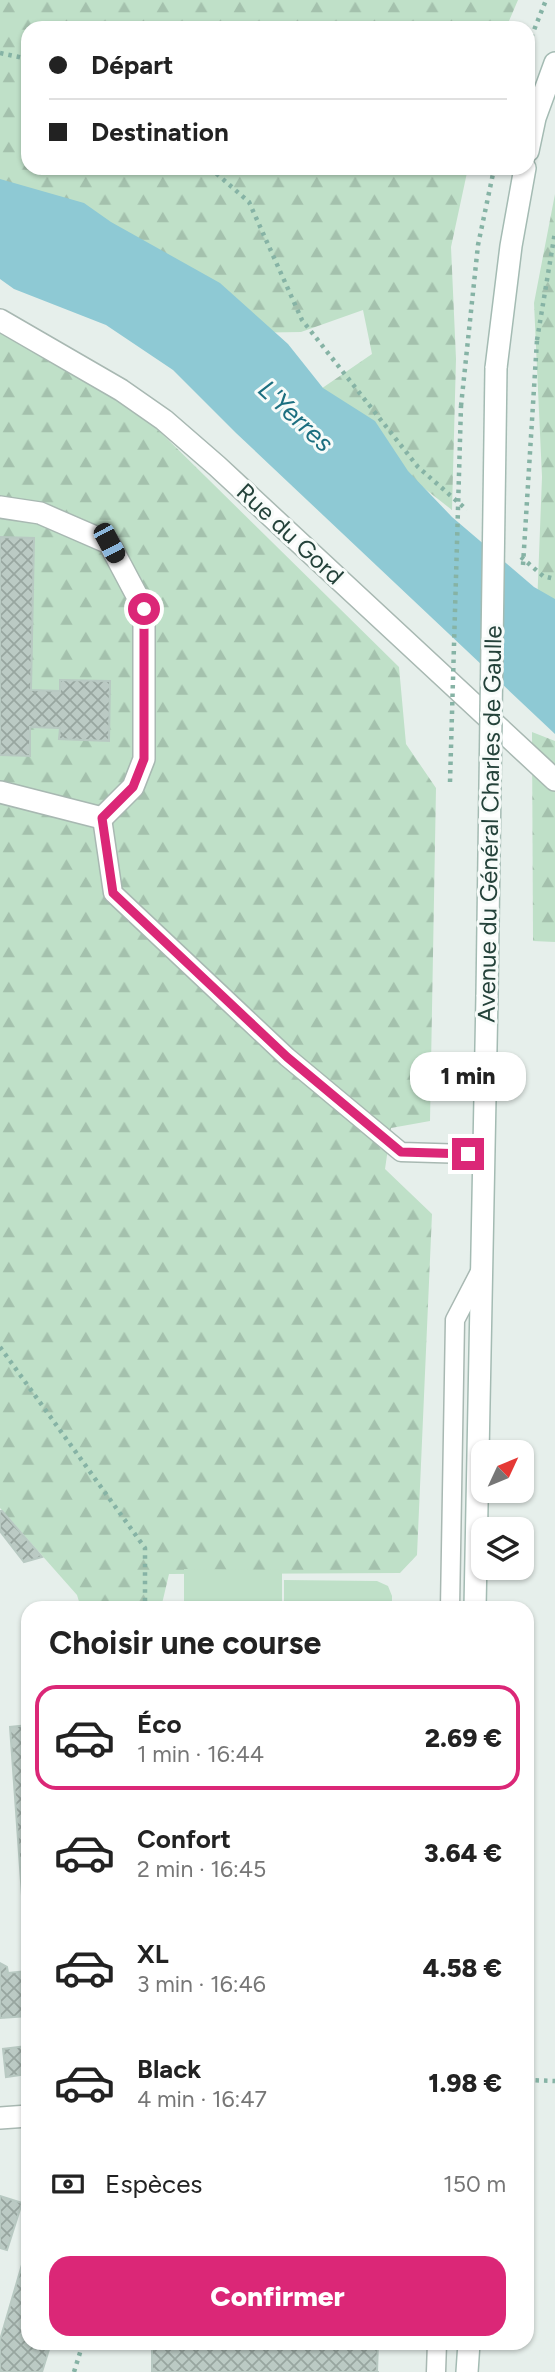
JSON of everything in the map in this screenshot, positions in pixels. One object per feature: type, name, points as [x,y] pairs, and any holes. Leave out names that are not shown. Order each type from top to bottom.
[{"type":"main road","points":[[535,118],[555,64]]},
{"type":"main road","name":"Avenue du Général Charles de Gaulle","points":[[475,1601],[485,1150],[496,369],[511,246],[524,175]]},
{"type":"main road","name":"Rue du Gord","points":[[0,320],[121,390],[164,420],[227,475],[555,780]]},
{"type":"main road","points":[[0,507],[40,513],[109,543],[144,609],[144,759],[133,787],[102,818],[0,792]]},
{"type":"main road","points":[[0,2118],[21,2116]]},
{"type":"main road","points":[[467,2372],[469,2350]]},
{"type":"lane","points":[[102,818],[113,893],[287,1057],[401,1152],[468,1154],[485,1150]]},
{"type":"lane","points":[[450,1601],[454,1320],[482,1268]]},
{"type":"lane","points":[[436,2372],[437,2350]]},
{"type":"path","points":[[535,26],[545,0]]},
{"type":"path","points":[[0,53],[21,58]]},
{"type":"path","points":[[218,175],[249,202],[302,320],[418,467]]},
{"type":"path","points":[[450,782],[461,406],[478,245],[493,175]]},
{"type":"path","points":[[537,340],[555,232]]},
{"type":"path","points":[[543,576],[555,579]]},
{"type":"path","points":[[0,1347],[145,1548],[145,1601]]},
{"type":"path","points":[[534,2080],[555,2081]]},
{"type":"path","points":[[74,2372],[81,2350]]},
{"type":"green space","points":[[0,0],[518,0],[509,21],[21,21],[21,175],[466,175],[451,247],[456,359],[452,510],[374,449],[315,393],[372,354],[363,310],[301,332],[247,333],[0,220]]},
{"type":"green space","points":[[555,194],[555,624],[537,607],[542,477],[534,303]]},
{"type":"green space","points":[[0,332],[142,414],[399,667],[406,744],[436,788],[430,1121],[391,1128],[385,1169],[432,1214],[417,1555],[400,1573],[169,1574],[163,1601],[79,1601],[77,1595],[0,1508]]},
{"type":"green space","points":[[532,732],[555,741],[555,942],[533,941]]},
{"type":"green space","points":[[184,1569],[282,1570],[282,1601],[184,1601]]},
{"type":"green space","points":[[284,1580],[377,1581],[388,1586],[392,1596],[392,1601],[284,1601]]},
{"type":"water","name":"L'Yerres","points":[[0,179],[84,203],[111,222],[220,283],[288,344],[323,388],[375,421],[408,471],[452,517],[534,587],[555,599],[555,734],[236,433],[173,370],[106,325],[14,289],[0,279]]},
{"type":"building","points":[[0,537],[34,538],[31,690],[60,691],[60,680],[110,681],[109,741],[59,739],[60,728],[30,727],[30,756],[0,755]]},
{"type":"building","points":[[0,1511],[42,1557],[24,1562],[0,1531]]},
{"type":"building","points":[[21,1726],[21,1882],[10,1727]]},
{"type":"building","points":[[0,1963],[7,1967],[8,1973],[21,1972],[21,2016],[0,2018]]},
{"type":"building","points":[[21,2047],[21,2075],[6,2077],[3,2049]]},
{"type":"building","points":[[0,2196],[21,2203],[21,2206],[7,2250],[0,2248]]},
{"type":"building","points":[[21,2268],[21,2350],[49,2350],[42,2372],[0,2372],[0,2340]]},
{"type":"building","points":[[152,2350],[378,2350],[377,2372],[152,2372]]},
{"type":"route","points":[[144,609],[144,759],[133,787],[102,818],[113,893],[287,1057],[401,1152],[468,1154]]}]
